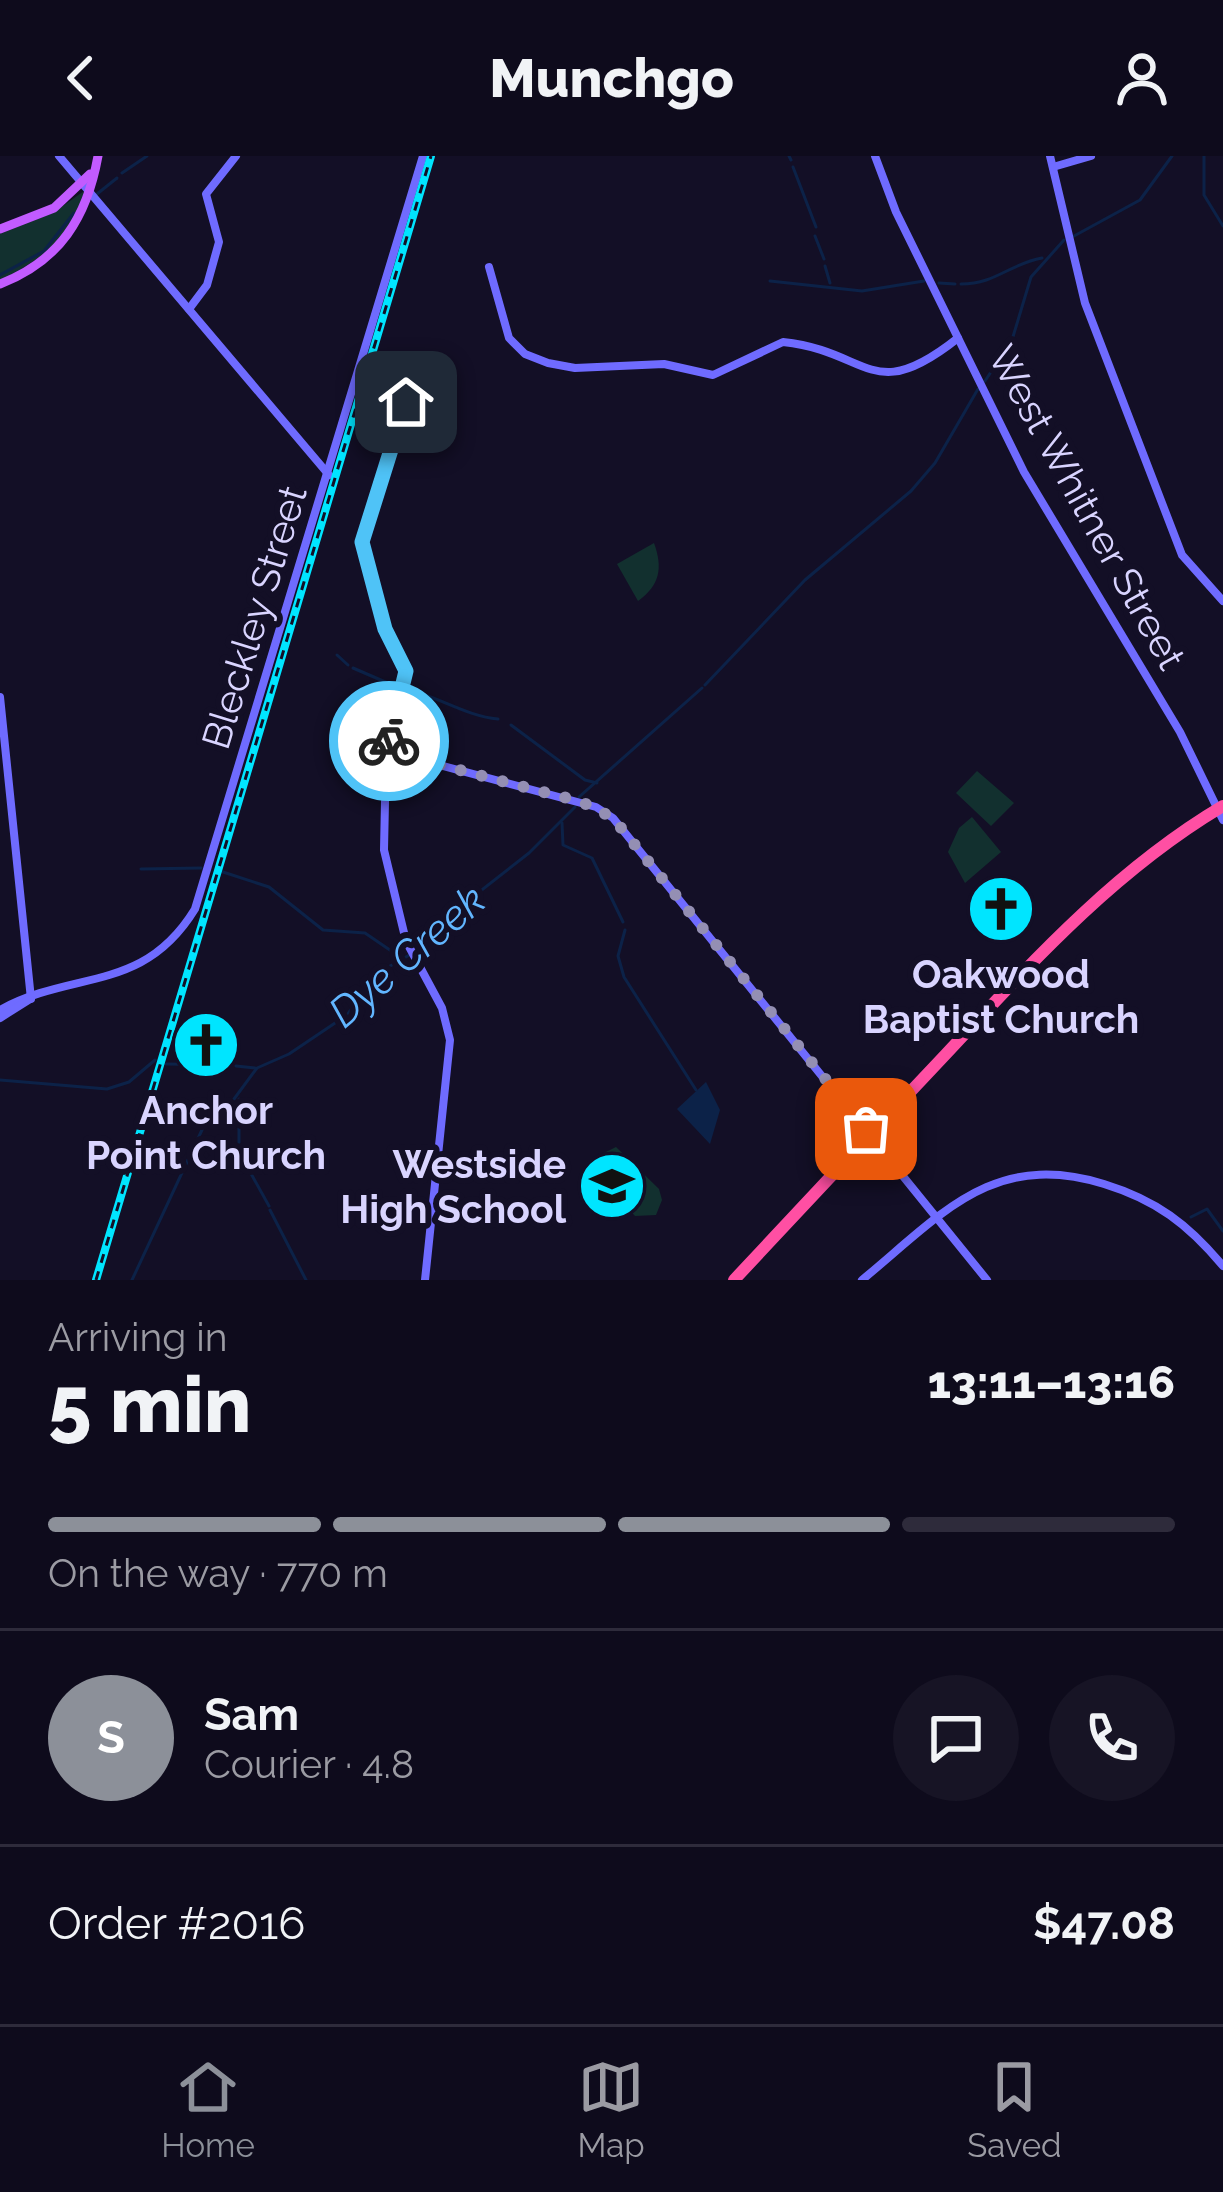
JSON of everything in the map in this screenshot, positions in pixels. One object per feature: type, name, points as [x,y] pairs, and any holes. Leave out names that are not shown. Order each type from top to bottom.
[{"type":"highway","points":[[734,1280],[1005,990],[1136,863],[1221,811]]},
{"type":"main road","points":[[2,284],[47,260],[68,239],[98,156]]},
{"type":"main road","points":[[0,229],[45,213],[87,189]]},
{"type":"street","points":[[59,156],[329,476]]},
{"type":"street","points":[[189,309],[207,285],[219,242],[206,194],[236,156]]},
{"type":"street","name":"Bleckley Street","points":[[0,1014],[31,999],[140,965],[180,933],[195,909],[423,156]]},
{"type":"street","name":"West Whitner Street","points":[[875,156],[896,212],[1038,497],[1169,713],[1221,811]]},
{"type":"street","points":[[1091,156],[1052,161],[1085,303],[1175,539],[1192,572],[1223,601]]},
{"type":"street","points":[[488,267],[513,344],[535,359],[561,366],[664,364],[713,375],[783,342],[894,375],[916,369],[958,338]]},
{"type":"street","points":[[406,402],[362,542],[385,629],[406,671],[387,751],[384,850],[411,954],[442,1008],[450,1040],[425,1280]]},
{"type":"street","points":[[0,697],[31,999]]},
{"type":"street","points":[[387,751],[582,802],[613,818],[987,1280]]},
{"type":"street","points":[[862,1280],[938,1218],[1004,1178],[1040,1172],[1076,1174],[1172,1214],[1223,1266]]},
{"type":"green space","points":[[84,191],[72,222],[53,246],[0,281],[0,234],[53,213]]},
{"type":"green space","points":[[654,543],[658,575],[638,601],[617,564]]},
{"type":"green space","points":[[977,771],[1014,803],[991,826],[956,793]]},
{"type":"green space","points":[[972,817],[1001,852],[965,883],[948,852],[959,828]]},
{"type":"green space","points":[[616,1147],[659,1189],[662,1200],[656,1215],[635,1216],[597,1174],[598,1156]]},
{"type":"water","points":[[706,1082],[720,1110],[710,1144],[677,1109]]},
{"type":"waterway","points":[[122,173],[147,156]]},
{"type":"waterway","points":[[789,156],[791,160]]},
{"type":"waterway","name":"Dye Creek","points":[[1074,236],[1140,200],[1172,156]]},
{"type":"waterway","points":[[1204,156],[1204,195],[1223,226]]},
{"type":"waterway","points":[[793,167],[816,227]]},
{"type":"waterway","points":[[97,194],[117,178]]},
{"type":"waterway","points":[[0,275],[44,251],[74,213]]},
{"type":"waterway","points":[[815,236],[824,259]]},
{"type":"waterway","name":"Dye Creek","points":[[985,381],[1012,340],[1031,277],[1064,240]]},
{"type":"waterway","points":[[961,284],[984,281],[1042,258]]},
{"type":"waterway","points":[[825,266],[830,283]]},
{"type":"waterway","points":[[770,281],[862,291],[924,281]]},
{"type":"waterway","points":[[939,283],[955,284]]},
{"type":"waterway","name":"Dye Creek","points":[[705,685],[805,580],[911,491],[935,463],[978,389]]},
{"type":"waterway","points":[[337,655],[348,665]]},
{"type":"waterway","points":[[353,668],[397,687]]},
{"type":"waterway","name":"Dye Creek","points":[[579,797],[702,688]]},
{"type":"waterway","points":[[408,690],[498,719]]},
{"type":"waterway","points":[[511,725],[585,780],[597,783]]},
{"type":"waterway","name":"Dye Creek","points":[[234,1099],[257,1068],[289,1054],[347,1015],[376,974],[420,949],[446,918],[529,853],[575,807]]},
{"type":"waterway","points":[[562,823],[563,845],[592,858],[623,922]]},
{"type":"waterway","points":[[141,869],[201,868]]},
{"type":"waterway","points":[[223,872],[269,887],[323,930],[365,933],[403,959]]},
{"type":"waterway","points":[[625,930],[618,956],[624,977],[696,1090]]},
{"type":"waterway","points":[[0,1080],[107,1089],[129,1082],[155,1060]]},
{"type":"waterway","points":[[166,1064],[227,1065]]},
{"type":"waterway","points":[[236,1066],[255,1068]]},
{"type":"waterway","points":[[239,1099],[239,1152],[269,1206]]},
{"type":"waterway","name":"Dye Creek","points":[[132,1280],[208,1117],[222,1103]]},
{"type":"waterway","points":[[1191,1217],[1207,1209],[1223,1231]]},
{"type":"waterway","points":[[270,1210],[306,1280]]},
{"type":"railway","points":[[96,1280],[431,156]]},
{"type":"way so far","points":[[389,741],[387,751],[582,802],[620,823],[866,1129]]},
{"type":"place","name":"Oakwood Baptist Church","points":[[1001,909]]},
{"type":"place","name":"Anchor Point Church","points":[[206,1045]]},
{"type":"place","name":"Westside High School","points":[[612,1186]]},
{"type":"route","points":[[389,741],[406,671],[385,629],[362,542],[406,402]]}]
